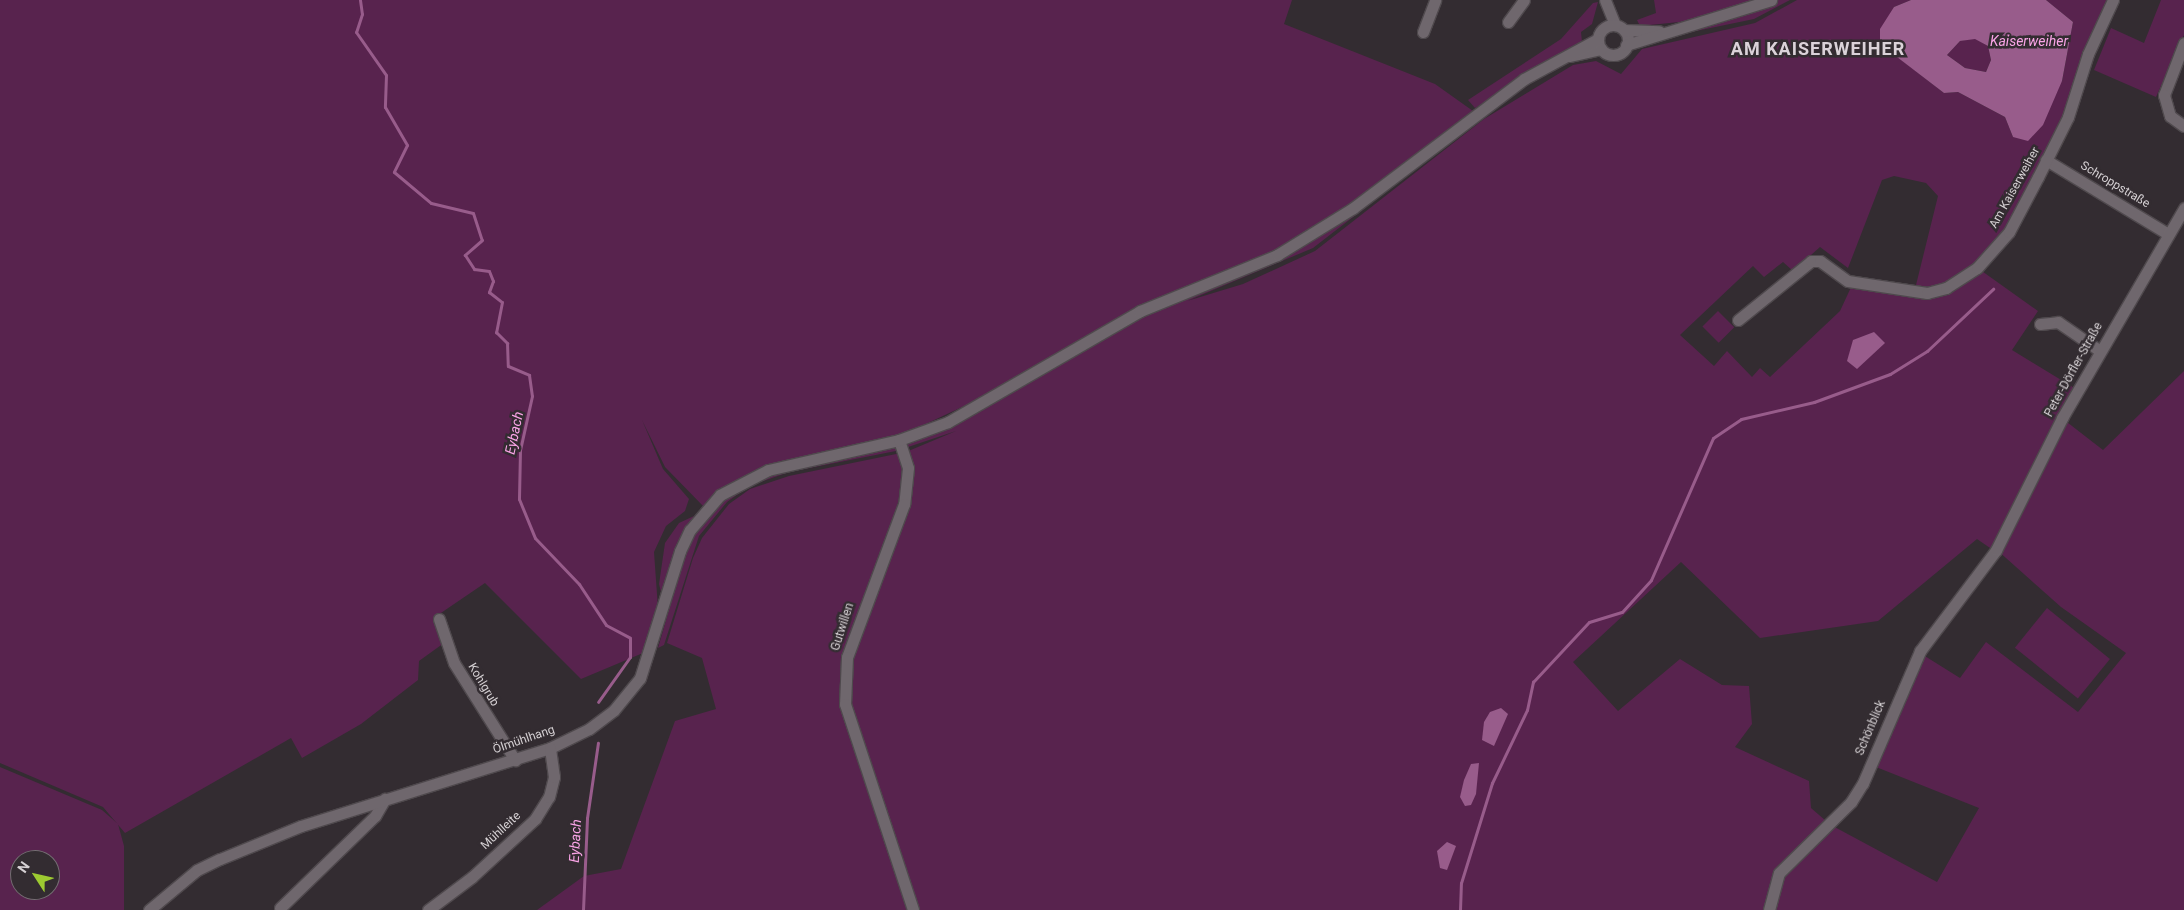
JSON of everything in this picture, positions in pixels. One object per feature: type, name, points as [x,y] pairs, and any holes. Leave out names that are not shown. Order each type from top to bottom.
[{"type":"street","points":[[1423,32],[1435,0]]},
{"type":"street","points":[[1508,22],[1524,0]]},
{"type":"street","points":[[1608,34],[1663,31],[1719,20],[1771,0]]},
{"type":"street","name":"Am Kaiserweiher","points":[[1738,320],[1811,261],[1820,261],[1848,281],[1928,293],[1946,288],[1977,268],[2009,232],[2046,160],[2113,0]]},
{"type":"street","points":[[1605,1],[1608,34],[1615,54],[1626,45],[1663,31]]},
{"type":"street","points":[[1608,34],[1626,45]]},
{"type":"street","name":"Ölmühlhang","points":[[149,910],[197,870],[301,826],[515,760],[550,748],[589,728],[629,694],[650,658],[662,608],[690,530],[720,495],[768,470],[899,440],[948,422],[1140,311],[1310,238],[1476,112],[1566,57],[1608,34]]},
{"type":"street","points":[[2184,43],[2164,95],[2170,116],[2184,126]]},
{"type":"street","name":"Schroppstraße","points":[[2046,160],[2168,234]]},
{"type":"street","name":"Peter-Dörfler-Straße","points":[[1996,550],[2100,351],[2184,208]]},
{"type":"street","points":[[2040,324],[2058,322],[2100,351]]},
{"type":"street","name":"Gutwillen","points":[[899,440],[908,468],[904,504],[847,658],[845,704],[913,910]]},
{"type":"street","name":"Schönblick","points":[[1769,910],[1778,874],[1851,802],[1862,783],[1920,651],[1996,550]]},
{"type":"street","name":"Kohlgrub","points":[[439,619],[454,663],[515,760]]},
{"type":"street","name":"Mühlleite","points":[[428,910],[472,877],[535,819],[549,797],[554,777],[550,748]]},
{"type":"street","points":[[280,908],[366,826],[385,799]]},
{"type":"shaded area","points":[[0,0],[1292,0],[1284,24],[1435,84],[1473,111],[1351,205],[1275,252],[1139,307],[977,400],[898,437],[767,466],[718,491],[704,507],[665,467],[642,420],[663,469],[689,499],[685,511],[666,526],[654,552],[658,608],[643,653],[581,679],[485,583],[435,617],[444,643],[419,661],[418,680],[361,724],[302,758],[291,738],[125,833],[103,807],[0,763]]},
{"type":"shaded area","points":[[1654,0],[1766,0],[1718,18],[1640,26],[1637,20],[1656,13]]},
{"type":"shaded area","points":[[1776,0],[1790,0],[1754,19],[1643,42],[1753,12]]},
{"type":"shaded area","points":[[1797,0],[1911,0],[1894,7],[1881,44],[1944,93],[1958,92],[2005,117],[2013,137],[2062,81],[2073,22],[2046,0],[2111,0],[2066,117],[2006,230],[1979,269],[2038,311],[2012,350],[2076,389],[1993,550],[1977,539],[1878,621],[1760,638],[1681,562],[1573,662],[1618,711],[1680,659],[1722,685],[1749,686],[1752,724],[1735,747],[1809,781],[1811,808],[1826,821],[1777,873],[1768,910],[537,910],[584,876],[621,869],[675,721],[716,709],[702,658],[667,643],[693,558],[702,538],[729,504],[750,489],[789,476],[901,453],[904,484],[849,657],[906,504],[906,452],[956,431],[905,448],[903,443],[1142,315],[1312,240],[1481,118],[1313,248],[1187,301],[1243,284],[1315,251],[1484,119],[1573,65],[1596,61],[1621,74],[1642,49],[1755,23]],"holes":[[[1894,176],[1926,183],[1938,196],[1915,289],[1853,283],[1840,311],[1770,377],[1760,368],[1752,377],[1727,351],[1714,366],[1680,335],[1753,266],[1764,277],[1783,262],[1793,271],[1820,247],[1848,268],[1882,180]]]},
{"type":"shaded area","points":[[2161,0],[2184,0],[2184,35],[2156,97],[2094,70],[2111,28],[2144,43]]},
{"type":"shaded area","points":[[1598,2],[1592,24],[1581,32],[1582,42],[1475,108],[1468,100],[1561,39],[1593,3]]},
{"type":"shaded area","points":[[1975,38],[1988,46],[1991,60],[1986,72],[1965,68],[1947,55],[1960,41]]},
{"type":"shaded area","points":[[1718,311],[1734,327],[1719,343],[1702,327]]},
{"type":"shaded area","points":[[2184,371],[2184,910],[1770,910],[1776,882],[1829,824],[1937,882],[1979,808],[1871,765],[1920,653],[1960,678],[1986,642],[2078,712],[2126,653],[2061,607],[1997,550],[2063,419],[2103,450]]},
{"type":"shaded area","points":[[899,444],[901,450],[789,472],[749,486],[727,502],[699,536],[664,645],[658,648],[685,554],[695,532],[723,498],[770,472]]},
{"type":"shaded area","points":[[694,516],[685,529],[662,596],[659,584],[665,543],[679,523]]},
{"type":"shaded area","points":[[2047,608],[2110,659],[2078,699],[2015,648]]},
{"type":"shaded area","points":[[0,767],[102,810],[118,824],[124,846],[124,910],[0,910]]},
{"type":"water","name":"Kaiserweiher","points":[[1911,0],[2046,0],[2073,22],[2062,81],[2043,125],[2028,141],[2013,137],[2005,117],[1958,92],[1944,93],[1880,44],[1880,29],[1894,7]],"holes":[[[1975,39],[1988,46],[1991,60],[1986,72],[1965,68],[1947,55],[1960,41]]]},
{"type":"water","points":[[1874,332],[1885,343],[1857,369],[1847,361],[1853,340]]},
{"type":"water","points":[[1501,708],[1508,714],[1494,746],[1482,740],[1484,722],[1490,712]]},
{"type":"water","points":[[1479,763],[1476,794],[1471,805],[1465,806],[1460,797],[1464,780],[1471,764]]},
{"type":"water","points":[[1447,842],[1456,846],[1447,870],[1440,868],[1437,851]]},
{"type":"waterway","name":"Eybach","points":[[360,0],[362,14],[356,32],[386,75],[385,107],[407,145],[394,172],[431,203],[473,213],[482,240],[465,255],[474,269],[489,271],[493,281],[489,292],[502,302],[496,332],[507,343],[508,366],[529,375],[532,396],[520,450],[519,499],[535,538],[579,584],[606,625],[630,638],[630,657],[598,702]]},
{"type":"waterway","points":[[1460,910],[1461,883],[1492,783],[1527,710],[1533,682],[1589,622],[1622,612],[1651,580],[1713,438],[1741,419],[1814,402],[1890,374],[1927,351],[1993,289]]},
{"type":"waterway","name":"Eybach","points":[[583,910],[587,818],[598,743]]},
{"type":"district","name":"AM KAISERWEIHER","points":[[1818,49]]}]
